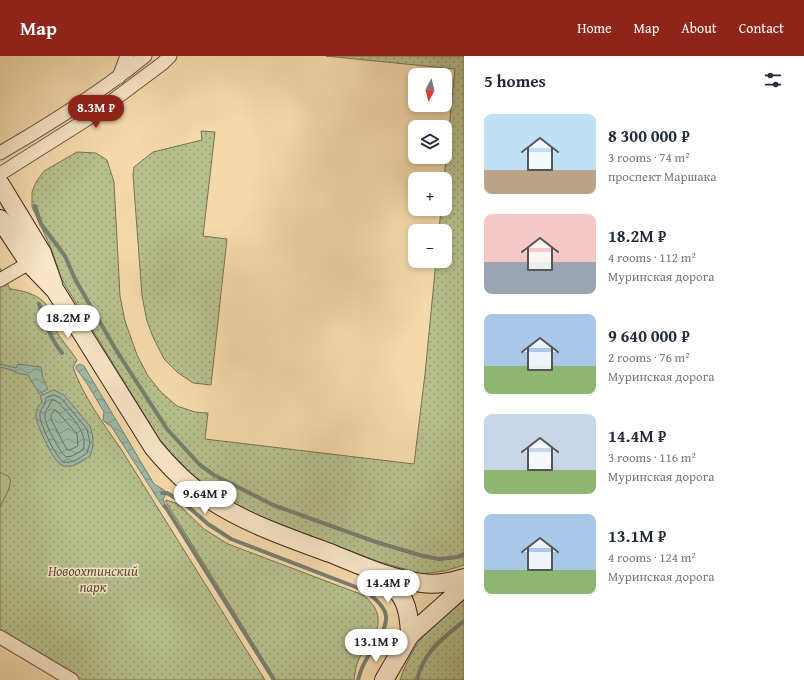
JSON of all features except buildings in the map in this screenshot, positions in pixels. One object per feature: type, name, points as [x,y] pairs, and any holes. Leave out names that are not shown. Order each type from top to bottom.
[{"type":"street","points":[[118,78],[127,56]]},
{"type":"street","points":[[0,153],[118,78],[145,56]]},
{"type":"street","points":[[0,174],[92,116],[163,63],[170,56]]},
{"type":"street","points":[[0,184],[42,253],[55,290]]},
{"type":"street","points":[[0,219],[29,263],[55,290],[153,447],[185,482],[221,507],[244,520],[373,570],[424,584],[442,583],[464,578]]},
{"type":"street","points":[[0,280],[29,263]]},
{"type":"street","points":[[373,570],[398,591],[406,605],[409,618],[410,635]]},
{"type":"street","points":[[384,680],[410,635],[464,587]]},
{"type":"street","points":[[0,638],[72,680]]},
{"type":"street","points":[[393,680],[395,660]]},
{"type":"green space","points":[[326,56],[464,56],[464,565],[445,571],[421,574],[377,561],[259,516],[216,495],[195,477],[170,452],[158,437],[62,280],[51,248],[32,207],[32,192],[36,182],[44,171],[77,152],[96,153],[107,160],[114,182],[120,296],[125,321],[137,355],[148,376],[161,392],[177,406],[195,412],[208,413],[205,439],[414,464],[425,374],[435,268],[452,268],[452,224],[440,224],[440,216],[452,216],[452,172],[445,172],[446,164],[452,164],[452,120],[450,120],[451,112],[452,112],[455,69]]},
{"type":"green space","points":[[201,131],[215,132],[203,236],[227,239],[211,385],[193,383],[177,372],[164,359],[147,321],[142,296],[133,175],[134,167],[153,152],[202,140]]},
{"type":"green space","name":"Новоохтинский парк","points":[[0,268],[10,289],[37,297],[47,305],[51,311],[54,327],[77,360],[73,367],[88,399],[121,449],[265,680],[83,680],[0,634]]},
{"type":"green space","points":[[0,472],[9,477],[10,484],[0,507]]},
{"type":"green space","points":[[166,500],[178,504],[204,529],[228,544],[363,595],[375,609],[378,625],[373,638],[358,661],[354,680],[276,680]]},
{"type":"green space","points":[[464,598],[464,680],[400,680],[411,654],[425,634],[442,616]]},
{"type":"water","points":[[0,364],[16,368],[18,364],[41,367],[43,379],[48,389],[39,394],[28,375],[16,373],[15,371],[0,367]]},
{"type":"water","points":[[80,364],[84,366],[154,484],[167,493],[163,499],[167,510],[163,507],[111,426],[103,420],[104,412],[76,368],[76,366]]},
{"type":"water","points":[[54,390],[64,395],[90,426],[92,434],[93,445],[90,456],[78,464],[71,466],[63,466],[52,455],[36,416],[36,412],[42,402],[40,396]]},
{"type":"waterway","points":[[35,206],[41,224],[65,256],[75,279],[116,350],[167,429],[200,465],[214,475],[273,505],[376,542],[423,556],[439,559],[458,557],[464,554]]},
{"type":"waterway","points":[[39,304],[51,336],[62,353]]},
{"type":"waterway","points":[[162,493],[167,493],[184,503],[208,524],[231,539],[366,591],[375,599],[384,610],[386,622],[379,639],[363,665],[358,680]]},
{"type":"waterway","points":[[165,506],[274,680]]},
{"type":"waterway","points":[[417,680],[420,670],[429,653],[441,640],[464,621]]}]
